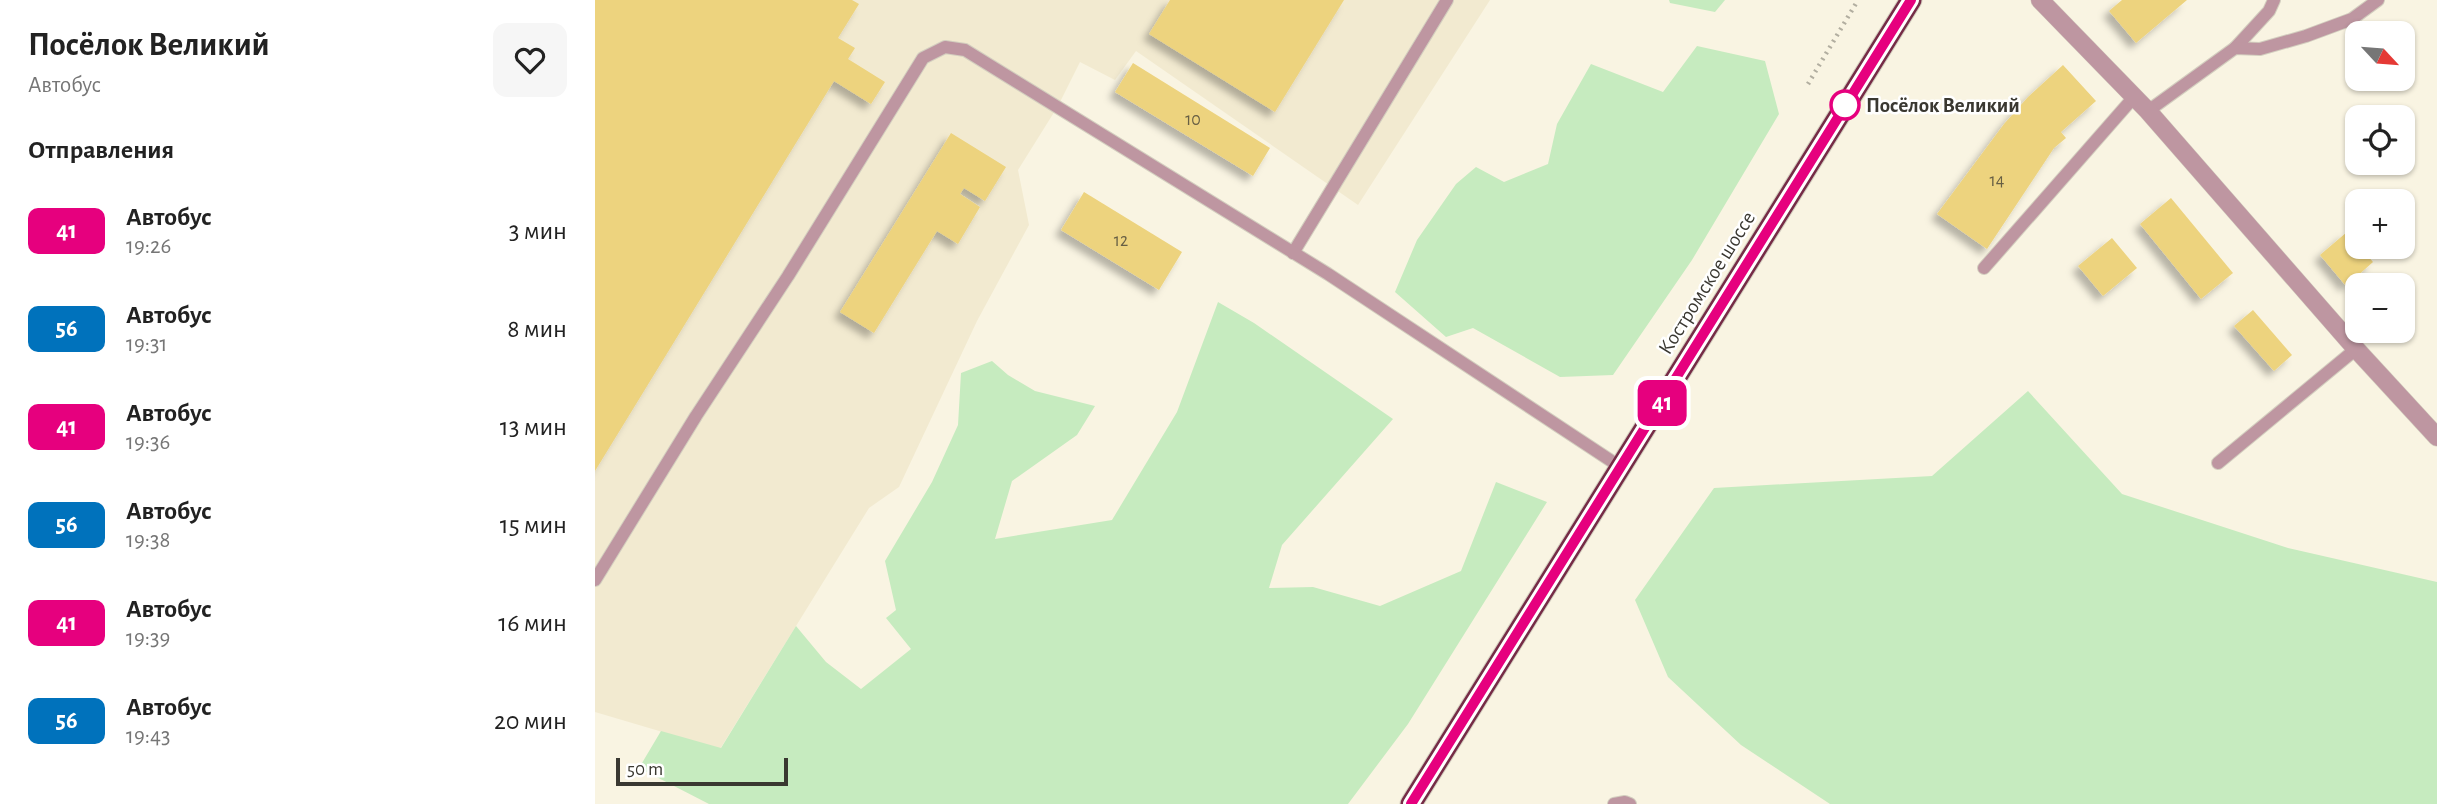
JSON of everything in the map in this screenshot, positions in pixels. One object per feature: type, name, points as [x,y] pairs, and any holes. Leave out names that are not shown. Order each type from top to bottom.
[{"type":"highway","name":"Костромское шоссе","points":[[1411,804],[1911,0]]},
{"type":"street","points":[[2040,0],[2148,111],[2356,349],[2437,437]]},
{"type":"lane","points":[[1293,253],[1447,0]]},
{"type":"lane","points":[[2148,111],[2235,48],[2269,11],[2274,0]]},
{"type":"lane","points":[[2235,48],[2260,49],[2306,36],[2352,19],[2378,0]]},
{"type":"lane","points":[[595,580],[923,58],[946,47],[965,50],[1293,253],[1622,468]]},
{"type":"lane","points":[[1984,268],[2134,97]]},
{"type":"lane","points":[[2218,463],[2356,349]]},
{"type":"lane","points":[[1614,804],[1630,804]]},
{"type":"path","points":[[1808,84],[1858,0]]},
{"type":"shaded area","points":[[595,0],[1490,0],[1358,205],[1136,51],[1115,80],[1080,62],[1058,106],[1018,170],[1029,225],[977,321],[899,487],[869,508],[720,749],[595,712]]},
{"type":"green space","points":[[1669,0],[1725,0],[1715,12],[1670,3]]},
{"type":"green space","points":[[1697,46],[1765,61],[1779,114],[1692,260],[1613,375],[1560,377],[1473,328],[1446,337],[1395,292],[1417,240],[1456,184],[1476,167],[1504,182],[1548,164],[1557,124],[1591,64],[1663,92]]},
{"type":"green space","points":[[1218,302],[1254,323],[1393,419],[1282,545],[1269,588],[1313,587],[1380,606],[1461,571],[1496,482],[1547,502],[1408,724],[1348,804],[709,804],[639,768],[661,731],[721,748],[796,626],[826,662],[861,689],[911,649],[886,618],[896,610],[885,561],[932,482],[958,425],[961,373],[992,361],[1008,375],[1035,391],[1095,406],[1077,435],[1012,481],[995,539],[1112,520],[1177,412]]},
{"type":"green space","points":[[2028,391],[2122,494],[2288,548],[2437,582],[2437,804],[1830,804],[1741,745],[1668,677],[1635,600],[1714,488],[1932,476]]},
{"type":"building","points":[[595,0],[852,0],[859,4],[838,38],[855,48],[848,59],[885,82],[871,104],[834,81],[595,471]]},
{"type":"building","points":[[1170,0],[1344,0],[1275,112],[1149,34]]},
{"type":"building","points":[[2122,0],[2187,0],[2136,43],[2109,11]]},
{"type":"building","points":[[1133,63],[1270,148],[1253,176],[1115,92]]},
{"type":"building","points":[[2063,65],[2096,101],[2061,132],[2066,138],[2054,148],[1987,249],[1937,214],[2004,124],[2028,97]]},
{"type":"building","points":[[951,133],[1006,167],[985,201],[964,188],[960,194],[980,207],[958,244],[937,231],[874,333],[840,312]]},
{"type":"building","points":[[1084,192],[1182,252],[1159,290],[1061,230]]},
{"type":"building","points":[[2171,198],[2233,273],[2201,299],[2140,224]]},
{"type":"building","points":[[2345,234],[2345,259],[2370,259],[2373,262],[2361,273],[2345,273],[2345,285],[2320,255]]},
{"type":"building","points":[[2112,238],[2137,268],[2103,296],[2078,266]]},
{"type":"building","points":[[2253,310],[2292,355],[2274,371],[2234,326]]},
{"type":"bus line","name":"41","points":[[1411,804],[1911,0]]},
{"type":"place","name":"Посёлок Великий","points":[[1845,105]]}]
